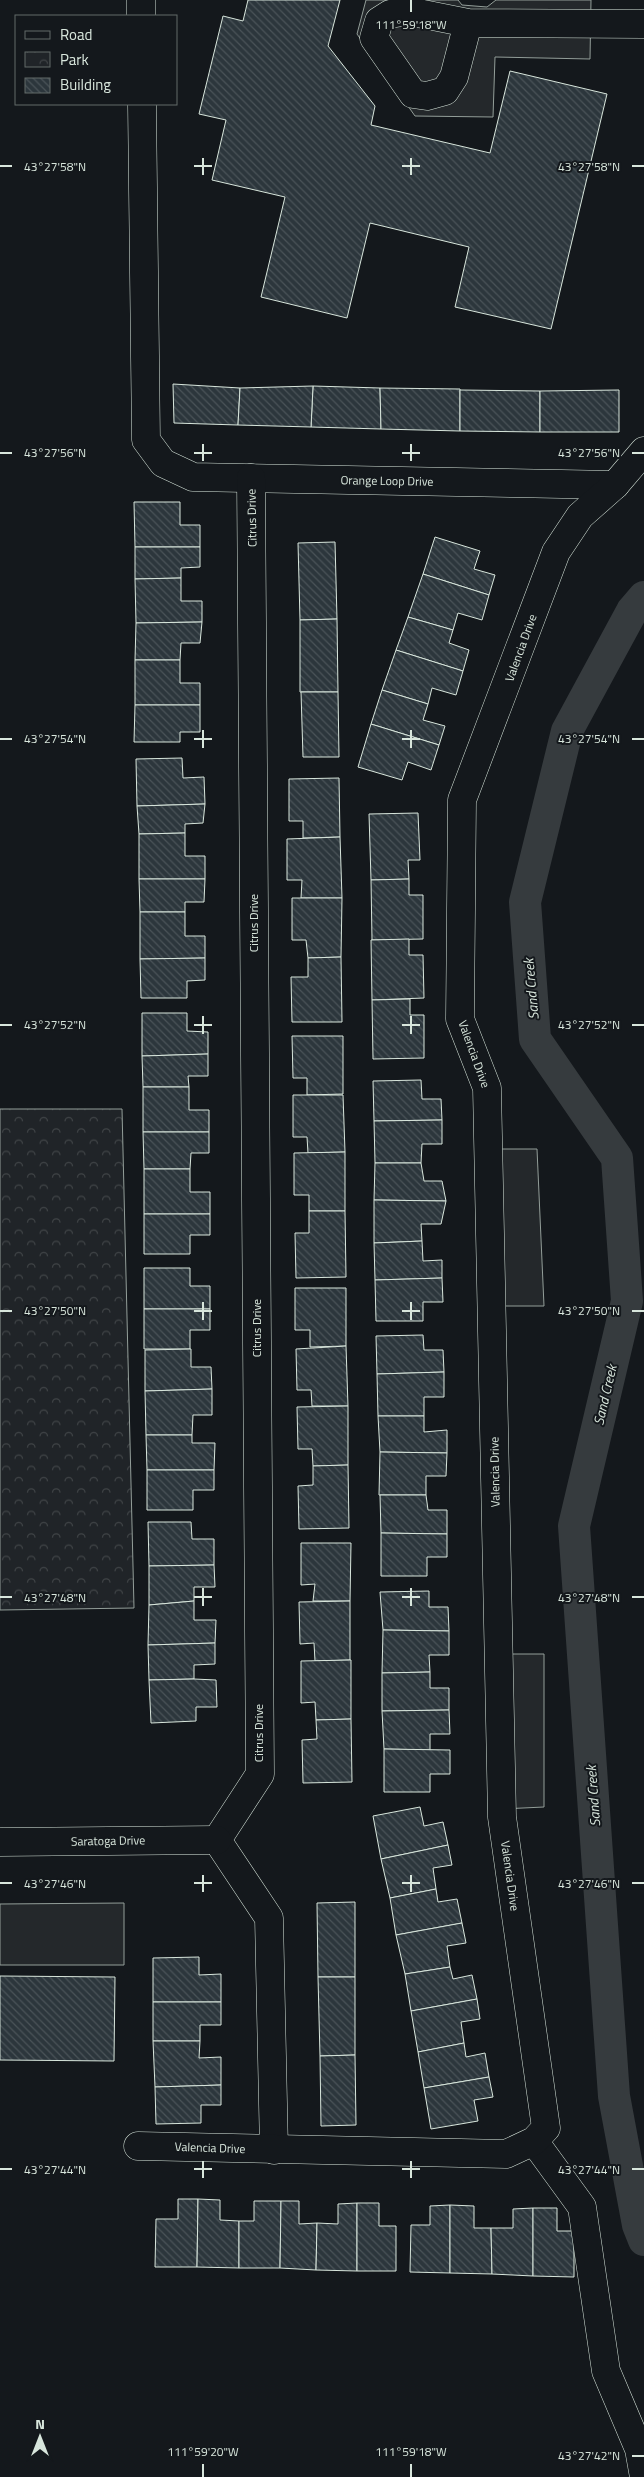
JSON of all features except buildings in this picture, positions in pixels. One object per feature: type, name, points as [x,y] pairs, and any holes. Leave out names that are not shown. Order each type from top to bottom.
[{"type":"street","points":[[141,0],[141,15]]},
{"type":"street","points":[[468,23],[644,24]]},
{"type":"street","name":"Orange Loop Drive","points":[[142,105],[146,440],[163,463],[193,477],[615,485]]},
{"type":"street","name":"Valencia Drive","points":[[138,2146],[506,2154],[534,2141],[546,2128],[502,1817],[488,1088],[460,1019],[462,800],[556,552],[580,516],[615,485],[644,451]]},
{"type":"street","name":"Citrus Drive","points":[[217,1840],[260,1774],[252,478]]},
{"type":"street","points":[[217,1840],[270,1918],[274,2150]]},
{"type":"street","name":"Saratoga Drive","points":[[0,1842],[217,1840]]},
{"type":"street","points":[[534,2141],[582,2207],[606,2371],[639,2449],[644,2477]]},
{"type":"green space","points":[[0,1109],[122,1109],[134,1608],[0,1610]]},
{"type":"shaded area","points":[[366,0],[458,0],[462,5],[487,7],[496,0],[591,0],[590,59],[495,57],[493,117],[415,116],[357,34]]},
{"type":"shaded area","points":[[489,1149],[537,1149],[544,1306],[492,1306]]},
{"type":"shaded area","points":[[499,1654],[544,1654],[544,1807],[502,1809]]},
{"type":"shaded area","points":[[124,1903],[124,1965],[0,1965],[0,1904]]},
{"type":"waterway","name":"Sand Creek","points":[[644,597],[632,611],[567,731],[525,902],[535,1039],[617,1158],[627,1301],[574,1526],[614,2096],[638,2225],[644,2240]]}]
